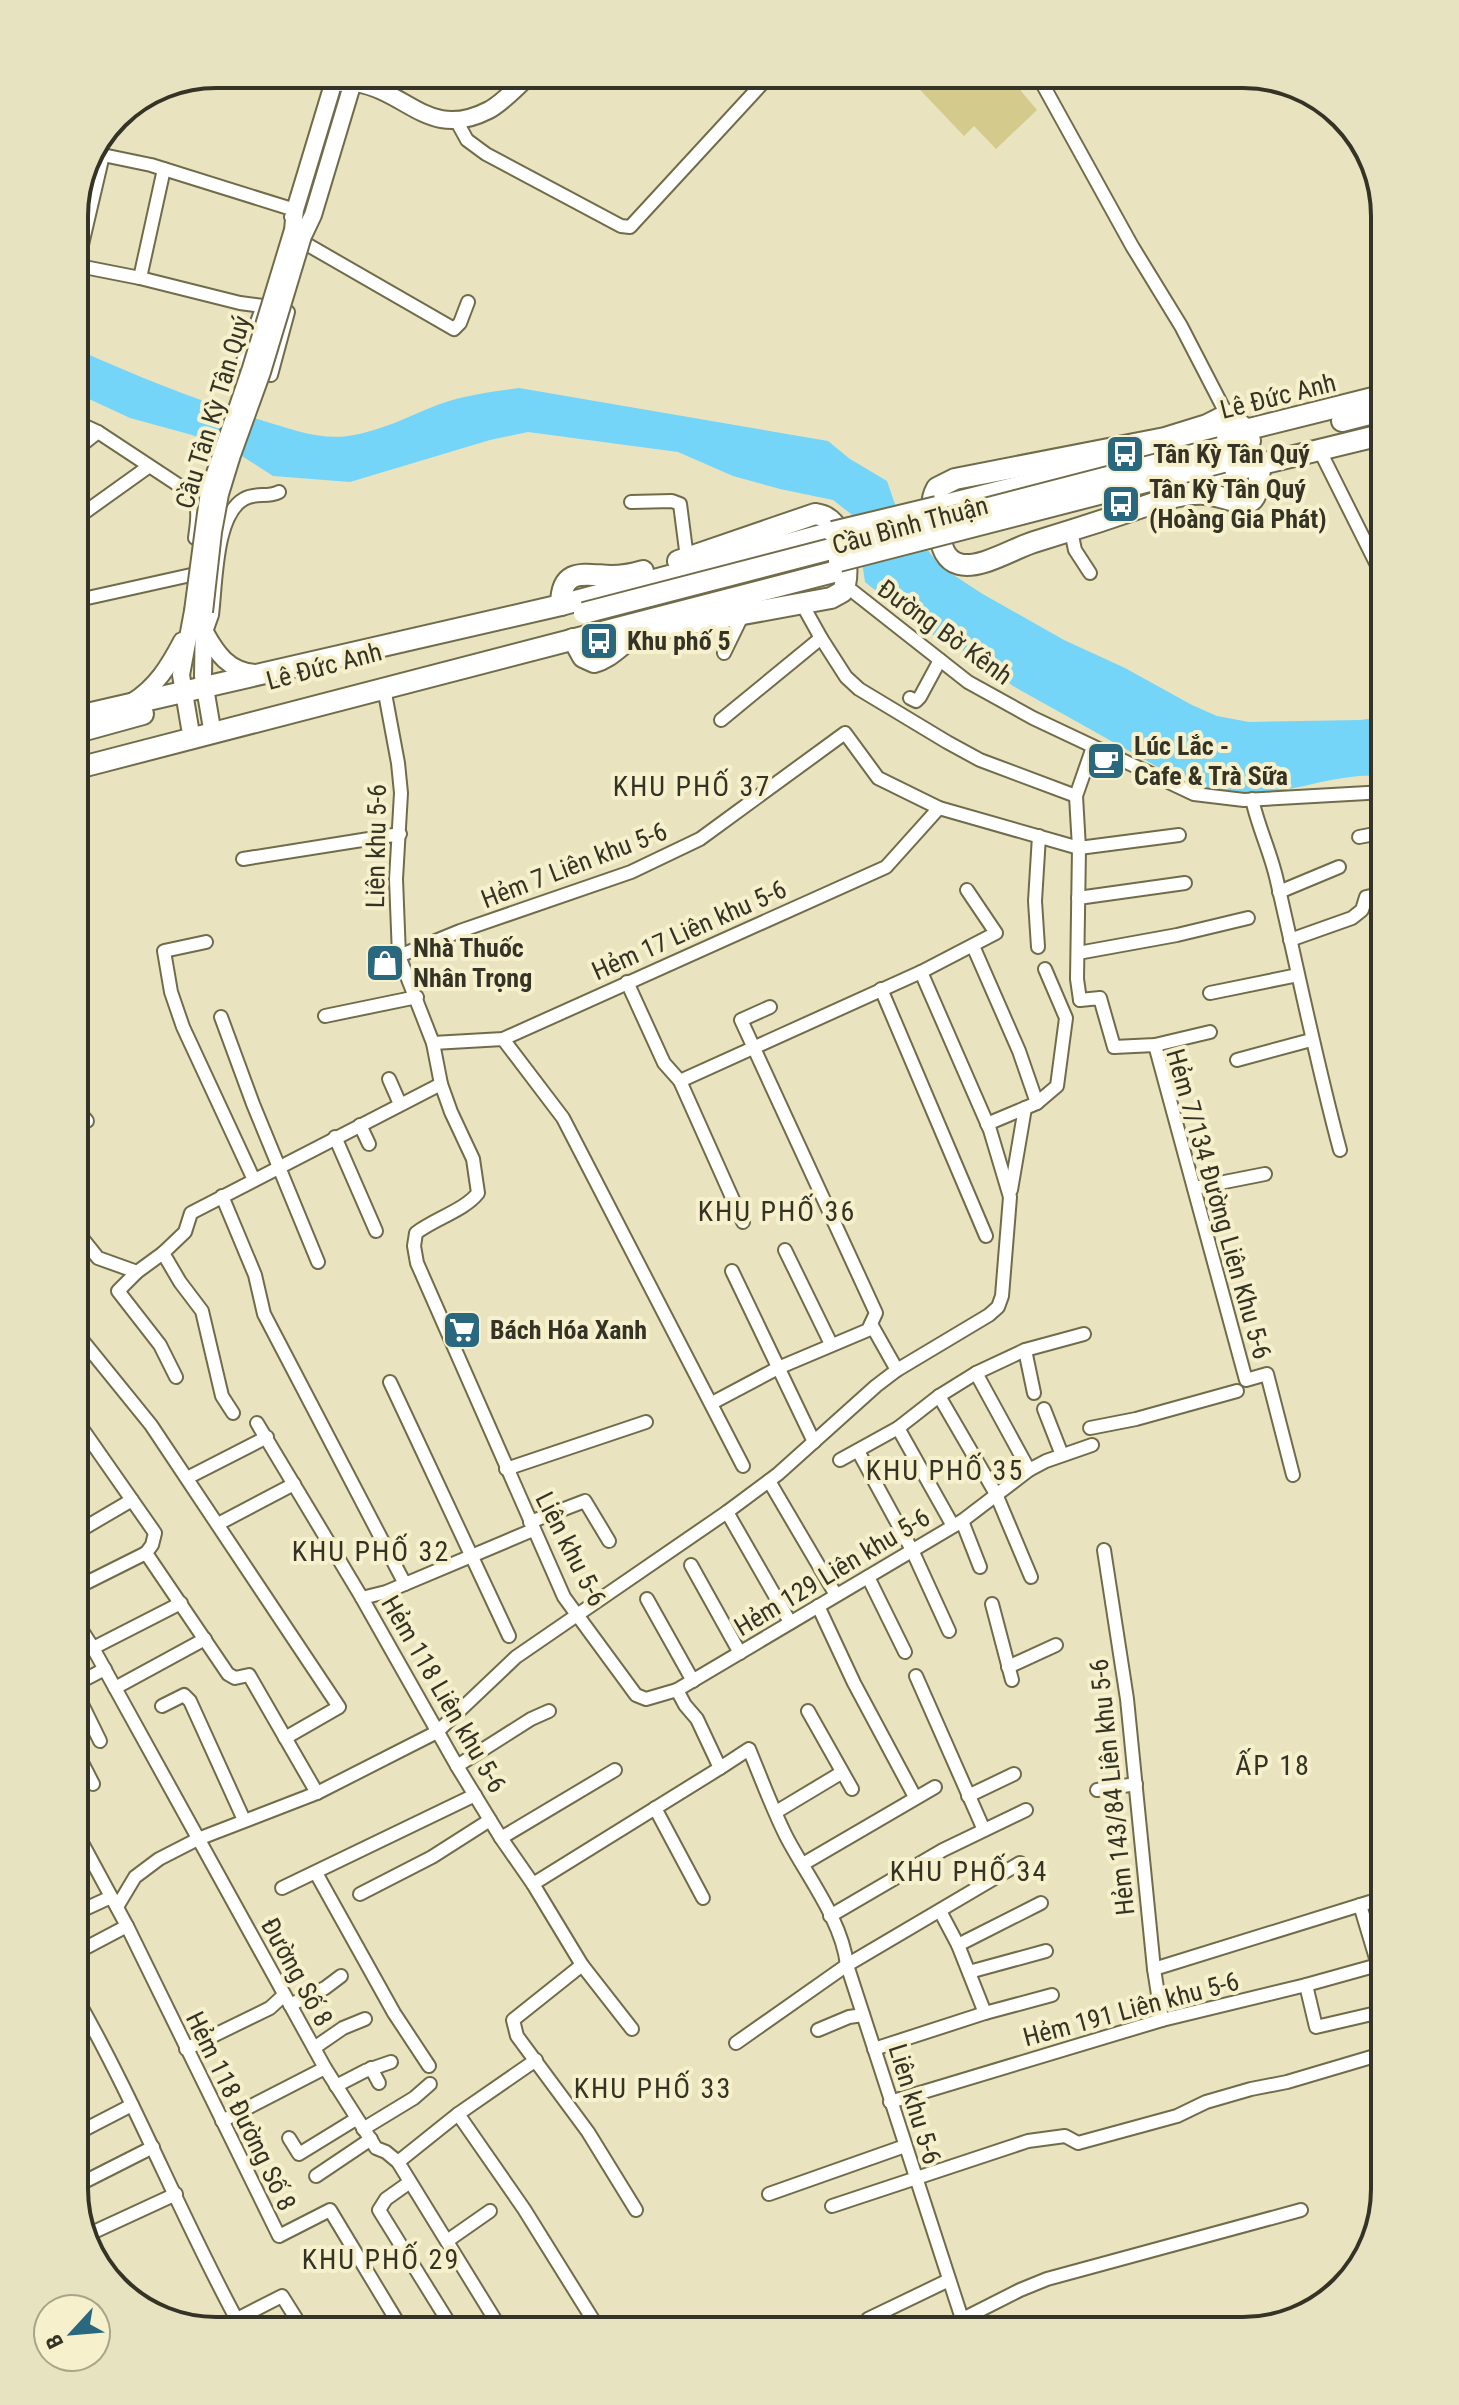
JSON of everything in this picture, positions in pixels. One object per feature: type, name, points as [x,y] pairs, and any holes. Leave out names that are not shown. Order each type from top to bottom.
[{"type":"highway","name":"Lê Đức Anh","points":[[1221,455],[1248,436],[1371,399]]},
{"type":"highway","name":"Lê Đức Anh","points":[[1184,447],[1371,413]]},
{"type":"highway","points":[[1248,436],[1227,415],[1207,425],[1165,438],[955,479],[942,484],[932,502],[933,518],[943,550],[953,562],[976,564],[1177,496],[1205,494],[1245,504],[1258,491],[1260,465]]},
{"type":"highway","name":"Lê Đức Anh","points":[[1260,465],[1371,428]]},
{"type":"highway","name":"Lê Đức Anh","points":[[1221,455],[1371,436]]},
{"type":"highway","name":"Cầu Bình Thuận","points":[[561,605],[937,507],[1184,447]]},
{"type":"highway","name":"Cầu Bình Thuận","points":[[581,626],[1221,455]]},
{"type":"highway","name":"Cầu Bình Thuận","points":[[581,626],[946,543],[1260,465]]},
{"type":"highway","points":[[561,605],[563,588],[572,577],[632,574],[804,517],[822,515],[832,522],[839,533],[848,572],[846,586],[838,595],[644,632],[630,638],[608,657],[594,662],[583,657],[581,626]]},
{"type":"highway","name":"Lê Đức Anh","points":[[88,729],[194,695],[561,605]]},
{"type":"highway","name":"Lê Đức Anh","points":[[274,676],[581,626]]},
{"type":"highway","name":"Lê Đức Anh","points":[[88,766],[255,724],[383,683],[581,626]]},
{"type":"highway","name":"Lê Đức Anh","points":[[88,754],[383,683]]},
{"type":"highway","name":"Lê Đức Anh","points":[[88,714],[131,703],[194,695]]},
{"type":"main road","points":[[302,236],[295,210],[326,88]]},
{"type":"main road","points":[[302,236],[313,215],[349,88]]},
{"type":"main road","points":[[373,88],[443,121],[491,109],[516,88]]},
{"type":"main road","name":"Cầu Tân Kỳ Tân Quý","points":[[199,612],[220,494],[262,372],[302,236]]},
{"type":"main road","points":[[131,703],[153,686],[166,669],[199,612]]},
{"type":"main road","points":[[199,612],[205,632],[216,651],[236,669],[274,676]]},
{"type":"main road","points":[[188,629],[182,669],[211,723]]},
{"type":"main road","points":[[190,728],[205,632]]},
{"type":"street","points":[[456,120],[467,140],[486,154],[621,226],[630,227],[758,88]]},
{"type":"street","points":[[1045,88],[1132,246],[1181,326],[1227,415]]},
{"type":"street","points":[[104,156],[164,169],[295,210],[286,228],[242,364],[271,375],[280,346],[302,236],[454,329],[460,323],[468,302]]},
{"type":"street","points":[[88,212],[98,167]]},
{"type":"street","points":[[140,278],[164,169]]},
{"type":"street","points":[[88,267],[263,306]]},
{"type":"street","points":[[88,427],[189,492],[195,500],[198,511],[187,612],[188,629]]},
{"type":"street","points":[[88,440],[98,432]]},
{"type":"street","points":[[1318,445],[1371,553]]},
{"type":"street","points":[[88,510],[150,467]]},
{"type":"street","points":[[205,632],[212,615],[225,521],[237,504],[247,497],[271,496],[279,492]]},
{"type":"street","points":[[631,502],[672,501],[680,504],[687,558]]},
{"type":"street","points":[[1071,531],[1075,550],[1090,573]]},
{"type":"street","points":[[88,598],[191,575]]},
{"type":"street","name":"Đường Bờ Kênh","points":[[846,586],[968,682],[1033,718],[1194,794],[1244,800],[1371,793]]},
{"type":"street","points":[[802,604],[846,677],[872,697],[980,760],[1076,796]]},
{"type":"street","points":[[724,653],[743,614]]},
{"type":"street","points":[[721,720],[821,638]]},
{"type":"street","points":[[910,698],[916,701],[920,697],[940,660]]},
{"type":"street","name":"Liên khu 5-6","points":[[383,683],[401,793],[396,879],[399,956],[433,1043],[441,1084],[451,1112],[473,1159],[478,1193],[472,1200],[429,1222],[416,1233],[414,1246],[417,1263],[564,1597],[636,1695],[646,1699],[677,1690]]},
{"type":"street","name":"Hẻm 7 Liên khu 5-6","points":[[399,956],[460,931],[631,872],[700,839],[845,733],[878,778],[939,808],[1079,848],[1179,835]]},
{"type":"street","points":[[987,1124],[1037,1103],[1057,1086],[1066,1018],[1080,1000],[1077,979],[1079,848],[1076,796],[1093,747]]},
{"type":"street","points":[[1252,799],[1279,892],[1311,1040],[1340,1150]]},
{"type":"street","name":"Hẻm 17 Liên khu 5-6","points":[[433,1043],[503,1039],[886,867],[939,808]]},
{"type":"street","points":[[243,859],[400,834]]},
{"type":"street","points":[[1359,837],[1371,835]]},
{"type":"street","points":[[1038,947],[1035,901],[1039,836]]},
{"type":"street","points":[[1279,892],[1339,867]]},
{"type":"street","points":[[1078,898],[1185,883]]},
{"type":"street","points":[[680,1081],[921,972],[996,933],[967,890]]},
{"type":"street","points":[[1290,940],[1352,918],[1362,910],[1366,897],[1371,896]]},
{"type":"street","points":[[1078,953],[1248,918]]},
{"type":"street","points":[[206,942],[164,951],[171,992],[183,1027],[254,1180]]},
{"type":"street","points":[[973,946],[1019,1051],[1037,1103]]},
{"type":"street","points":[[1045,969],[1066,1018]]},
{"type":"street","points":[[921,972],[987,1124],[1010,1197]]},
{"type":"street","points":[[1210,993],[1298,975]]},
{"type":"street","points":[[627,982],[664,1063],[680,1081],[743,1222]]},
{"type":"street","points":[[881,989],[986,1236]]},
{"type":"street","points":[[325,1016],[417,997]]},
{"type":"street","name":"Hẻm 7/134 Đường Liên Khu 5-6","points":[[1080,1000],[1100,998],[1114,1047],[1155,1045],[1246,1380],[1267,1374],[1293,1475]]},
{"type":"street","points":[[770,1007],[741,1020],[897,1370]]},
{"type":"street","points":[[221,1017],[318,1262]]},
{"type":"street","points":[[1155,1045],[1210,1032]]},
{"type":"street","points":[[503,1039],[563,1118],[743,1466]]},
{"type":"street","points":[[1237,1060],[1311,1040]]},
{"type":"street","points":[[389,1079],[400,1104]]},
{"type":"street","points":[[176,1377],[160,1345],[118,1291],[185,1232],[191,1213],[441,1084]]},
{"type":"street","points":[[88,1910],[114,1902],[146,1867],[198,1839],[317,1793],[437,1732],[504,1666],[769,1481],[897,1370],[989,1315],[998,1307],[1002,1296],[1010,1197],[1025,1108]]},
{"type":"street","points":[[360,1125],[369,1144]]},
{"type":"street","points":[[335,1137],[376,1231]]},
{"type":"street","points":[[1194,1188],[1265,1174]]},
{"type":"street","points":[[222,1196],[255,1275],[264,1314],[405,1584]]},
{"type":"street","points":[[88,1246],[98,1258],[137,1272]]},
{"type":"street","points":[[785,1250],[831,1344]]},
{"type":"street","points":[[163,1253],[202,1311],[222,1396],[233,1413]]},
{"type":"street","points":[[732,1271],[814,1442]]},
{"type":"street","points":[[712,1403],[778,1368],[868,1330],[874,1318]]},
{"type":"street","points":[[840,1460],[898,1428],[939,1396],[976,1373],[1025,1350],[1084,1334]]},
{"type":"street","points":[[88,1347],[151,1425],[339,1707],[285,1738]]},
{"type":"street","points":[[1025,1350],[1034,1393]]},
{"type":"street","points":[[976,1373],[1029,1470]]},
{"type":"street","points":[[390,1382],[509,1636]]},
{"type":"street","points":[[1090,1428],[1136,1419],[1237,1391]]},
{"type":"street","points":[[939,1396],[996,1494],[1031,1577]]},
{"type":"street","points":[[1044,1409],[1062,1455]]},
{"type":"street","points":[[506,1469],[646,1422]]},
{"type":"street","points":[[257,1423],[362,1598]]},
{"type":"street","points":[[898,1428],[980,1567]]},
{"type":"street","points":[[88,1437],[155,1533],[146,1553],[88,1582]]},
{"type":"street","points":[[187,1478],[267,1437]]},
{"type":"street","name":"Hẻm 129 Liên khu 5-6","points":[[677,1690],[957,1524],[1029,1470],[1092,1445]]},
{"type":"street","points":[[858,1451],[912,1550],[949,1631]]},
{"type":"street","points":[[769,1481],[836,1595]]},
{"type":"street","points":[[218,1524],[294,1484]]},
{"type":"street","points":[[88,1526],[132,1500]]},
{"type":"street","name":"Hẻm 118 Liên khu 5-6","points":[[609,1541],[585,1501],[471,1556],[362,1598],[501,1838],[582,1965],[632,2029]]},
{"type":"street","points":[[727,1512],[790,1622]]},
{"type":"street","name":"Hẻm 143/84 Liên khu 5-6","points":[[1104,1550],[1127,1699],[1154,1969],[1162,2020]]},
{"type":"street","points":[[146,1553],[228,1674],[235,1678],[249,1675],[317,1793]]},
{"type":"street","points":[[691,1565],[740,1653]]},
{"type":"street","points":[[868,1577],[905,1652]]},
{"type":"street","points":[[647,1599],[693,1681]]},
{"type":"street","points":[[93,1648],[181,1603]]},
{"type":"street","points":[[992,1604],[1010,1674],[1056,1645]]},
{"type":"street","points":[[818,1606],[854,1683],[915,1797]]},
{"type":"street","points":[[115,1688],[205,1639]]},
{"type":"street","name":"Đường Số 8","points":[[88,1640],[325,2068],[376,2148],[398,2162],[493,2317]]},
{"type":"street","points":[[88,1679],[105,1669]]},
{"type":"street","points":[[916,1676],[984,1830]]},
{"type":"street","points":[[533,1884],[720,1768],[697,1719],[677,1690]]},
{"type":"street","points":[[162,1706],[184,1695],[190,1701],[244,1820]]},
{"type":"street","points":[[457,1766],[549,1711]]},
{"type":"street","points":[[808,1711],[852,1789]]},
{"type":"street","points":[[88,1716],[100,1741]]},
{"type":"street","name":"Liên khu 5-6","points":[[720,1768],[749,1749],[784,1832],[830,1916],[846,1955],[890,2102],[961,2317]]},
{"type":"street","points":[[501,1838],[615,1770]]},
{"type":"street","points":[[776,1812],[841,1773]]},
{"type":"street","points":[[88,1774],[93,1784]]},
{"type":"street","points":[[968,1796],[1014,1774]]},
{"type":"street","points":[[1097,1790],[1136,1784]]},
{"type":"street","points":[[803,1864],[935,1787]]},
{"type":"street","points":[[282,1888],[475,1795]]},
{"type":"street","points":[[655,1808],[703,1898]]},
{"type":"street","points":[[830,1916],[943,1850],[1026,1810]]},
{"type":"street","points":[[360,1894],[432,1857],[490,1820]]},
{"type":"street","name":"Hẻm 118 Đường Số 8","points":[[88,1854],[127,1926],[279,2236],[330,2210],[395,2317]]},
{"type":"street","points":[[736,2043],[847,1965],[1020,1863]]},
{"type":"street","points":[[316,1873],[394,2013],[429,2066]]},
{"type":"street","points":[[958,1945],[1041,1903]]},
{"type":"street","points":[[1154,1969],[1365,1903],[1371,1925]]},
{"type":"street","points":[[940,1911],[958,1945],[985,2013]]},
{"type":"street","points":[[88,1947],[127,1926]]},
{"type":"street","points":[[969,1972],[1046,1951]]},
{"type":"street","points":[[582,1965],[513,2020],[517,2036],[588,2132],[636,2210]]},
{"type":"street","name":"Hẻm 191 Liên khu 5-6","points":[[890,2102],[1162,2020],[1371,1967]]},
{"type":"street","points":[[186,2049],[287,2000],[325,1988],[341,1976]]},
{"type":"street","points":[[1306,1985],[1316,2027],[1371,2014]]},
{"type":"street","points":[[874,2049],[1052,1995]]},
{"type":"street","points":[[818,2030],[849,2017],[863,2015]]},
{"type":"street","points":[[314,2048],[343,2028],[365,2019]]},
{"type":"street","points":[[88,2021],[236,2317]]},
{"type":"street","points":[[832,2206],[1028,2141],[1065,2136],[1078,2143],[1177,2116],[1221,2097],[1287,2082],[1371,2057]]},
{"type":"street","points":[[398,2162],[458,2114],[536,2060]]},
{"type":"street","points":[[336,2086],[371,2068],[391,2062]]},
{"type":"street","points":[[222,2121],[325,2068]]},
{"type":"street","points":[[371,2068],[379,2083]]},
{"type":"street","points":[[289,2138],[299,2154],[363,2129],[414,2098],[430,2084]]},
{"type":"street","points":[[88,2128],[132,2105]]},
{"type":"street","points":[[458,2114],[524,2209],[591,2317]]},
{"type":"street","points":[[316,2176],[363,2129]]},
{"type":"street","points":[[769,2194],[905,2146]]},
{"type":"street","points":[[88,2180],[153,2147]]},
{"type":"street","points":[[410,2182],[386,2199],[379,2210],[445,2317]]},
{"type":"street","points":[[95,2231],[176,2194]]},
{"type":"street","points":[[978,2317],[1020,2290],[1047,2279],[1301,2210]]},
{"type":"street","points":[[447,2241],[490,2211]]},
{"type":"street","points":[[872,2317],[949,2280]]},
{"type":"street","points":[[252,2317],[282,2296],[295,2317]]},
{"type":"shaded area","points":[[918,88],[1019,88],[1037,110],[996,149],[974,126],[964,136]]},
{"type":"water","points":[[88,354],[215,405],[316,435],[360,434],[449,401],[519,388],[828,441],[850,459],[887,481],[897,510],[940,566],[981,593],[1064,640],[1217,716],[1249,722],[1371,719],[1371,776],[1346,777],[1248,795],[1217,793],[1181,780],[1013,686],[970,654],[920,626],[865,582],[857,528],[851,514],[833,500],[733,476],[678,452],[528,432],[490,440],[350,482],[273,476],[234,451],[192,435],[130,418],[88,398]]},
{"type":"place","name":"Tân Kỳ Tân Quý","points":[[1125,454]]},
{"type":"place","name":"Tân Kỳ Tân Quý (Hoàng Gia Phát)","points":[[1121,504]]},
{"type":"place","name":"Khu phố 5","points":[[599,641]]},
{"type":"place","name":"Lúc Lắc - Cafe & Trà Sữa","points":[[1106,761]]},
{"type":"place","name":"Nhà Thuốc Nhân Trọng","points":[[385,963]]},
{"type":"place","name":"Bách Hóa Xanh","points":[[462,1330]]},
{"type":"district","name":"KHU PHỐ 37","points":[[692,786]]},
{"type":"district","name":"KHU PHỐ 36","points":[[777,1211]]},
{"type":"district","name":"KHU PHỐ 35","points":[[945,1470]]},
{"type":"district","name":"KHU PHỐ 32","points":[[371,1551]]},
{"type":"district","name":"ẤP 18","points":[[1273,1765]]},
{"type":"district","name":"KHU PHỐ 34","points":[[969,1871]]},
{"type":"district","name":"KHU PHỐ 33","points":[[653,2088]]},
{"type":"district","name":"KHU PHỐ 29","points":[[381,2259]]}]
